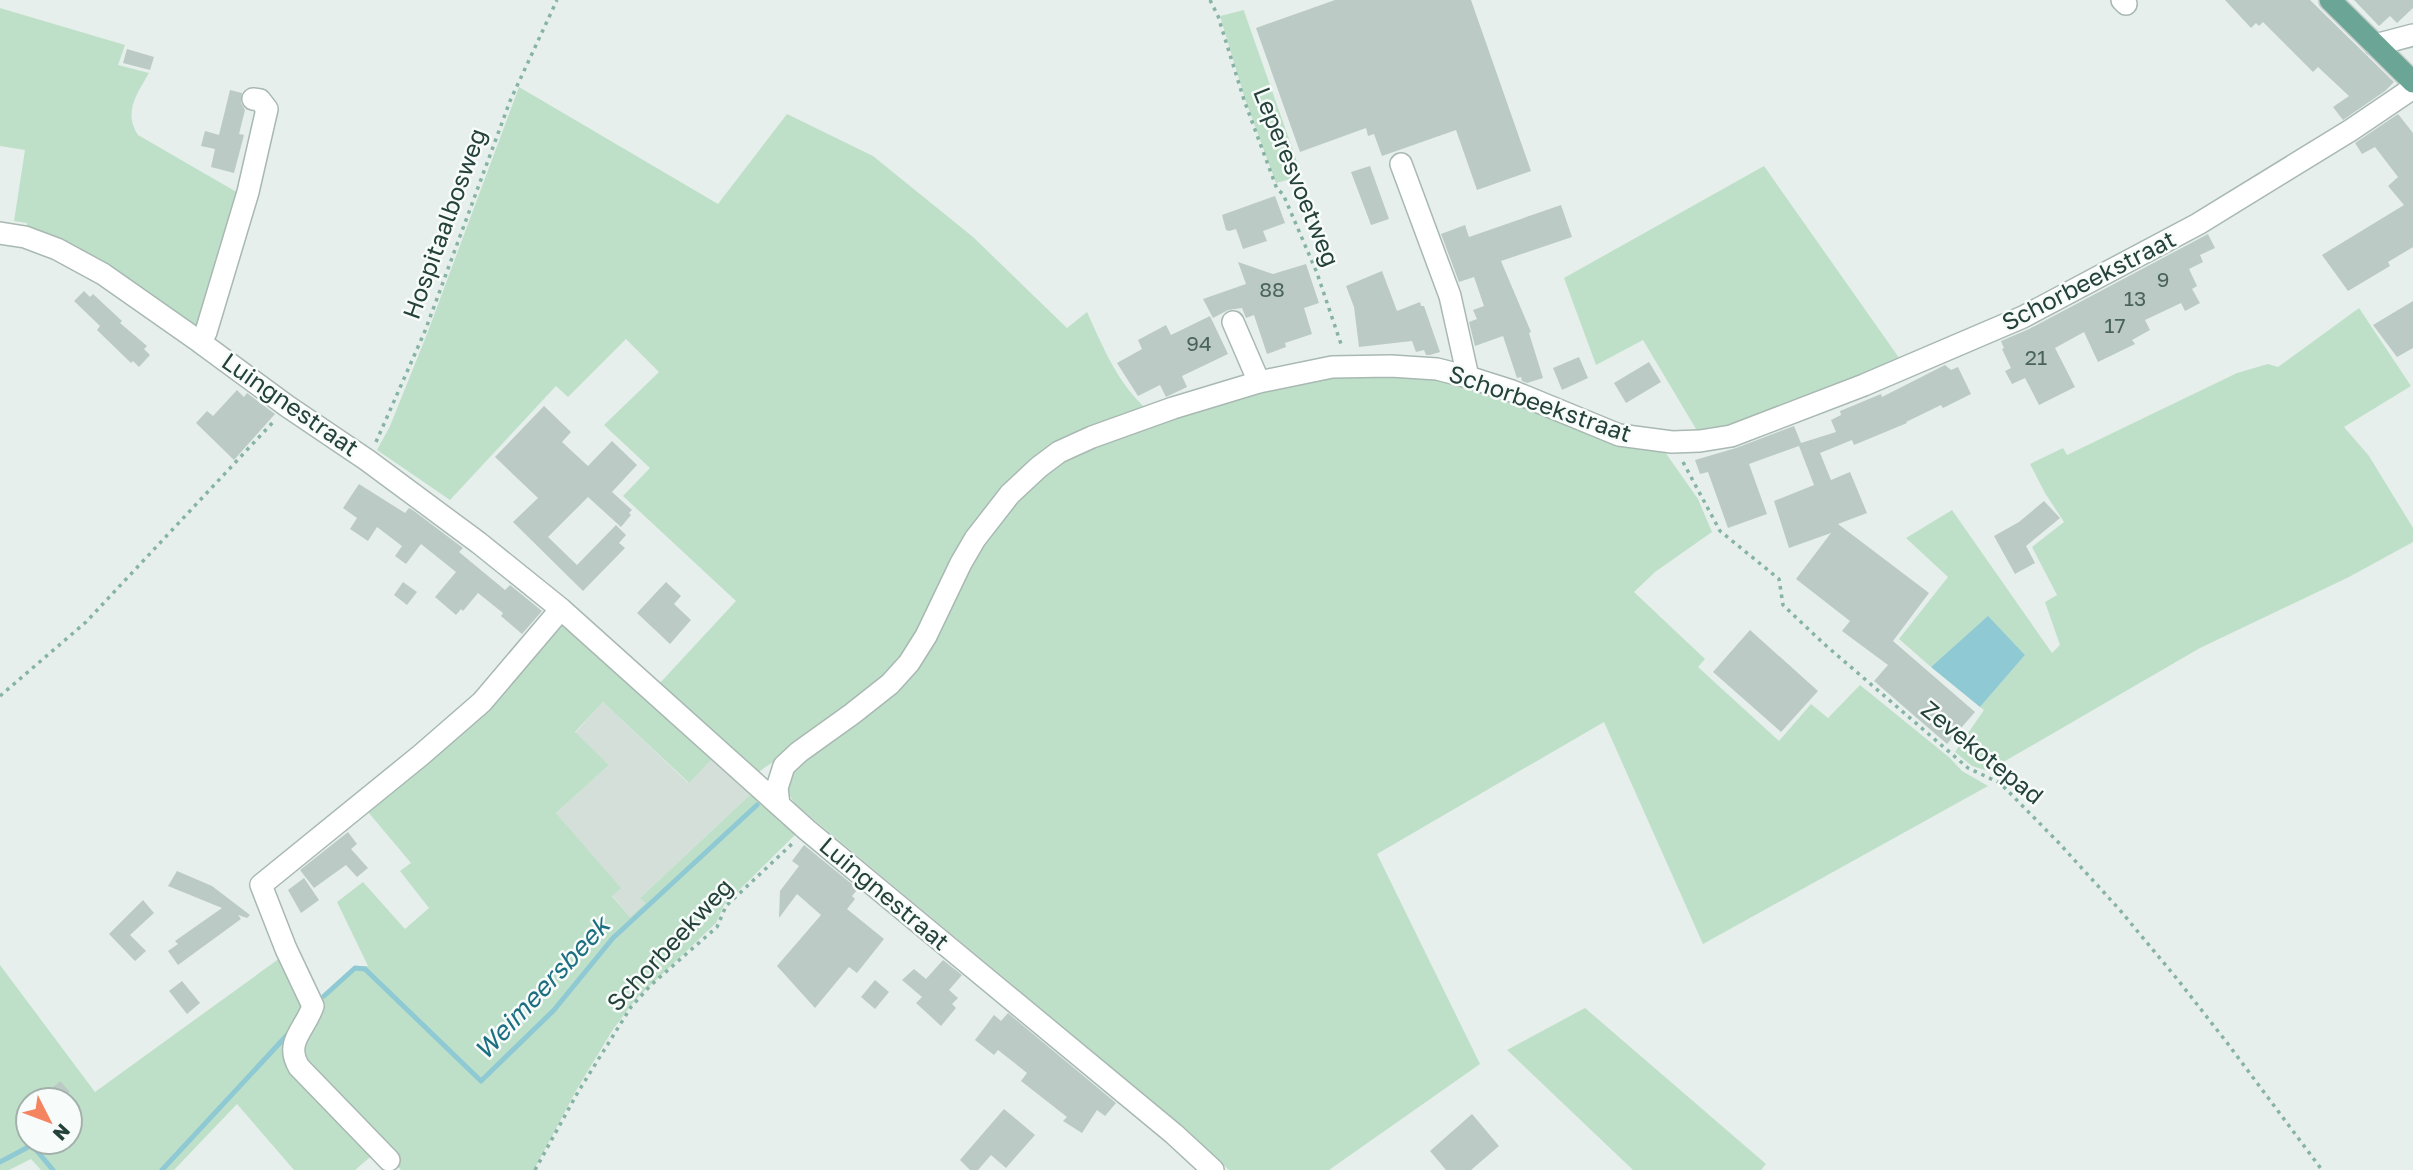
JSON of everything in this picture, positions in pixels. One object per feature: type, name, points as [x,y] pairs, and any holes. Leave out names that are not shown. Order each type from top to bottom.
[{"type":"main road","points":[[2330,0],[2413,82]]},
{"type":"street","points":[[2375,45],[2413,35]]},
{"type":"street","name":"Schorbeekstraat","points":[[779,805],[777,789],[784,766],[890,684],[909,663],[926,636],[975,539],[1010,494],[1059,452],[1092,437],[1173,408],[1259,382],[1332,366],[1415,366],[1468,377],[1512,391],[1619,435],[1672,442],[1731,436],[1864,385],[2023,317],[2198,224],[2351,130],[2413,88]]},
{"type":"street","points":[[200,342],[206,332],[248,192],[267,109],[260,100],[253,99]]},
{"type":"street","points":[[1401,164],[1450,296],[1468,377]]},
{"type":"street","name":"Luingnestraat","points":[[0,233],[24,237],[81,261],[367,460],[479,543],[561,609],[807,830],[1174,1134],[1213,1170]]},
{"type":"street","points":[[1233,322],[1259,382]]},
{"type":"street","points":[[389,1160],[299,1068],[293,1058],[292,1043],[308,1021],[313,1006],[286,949],[261,885],[482,702],[561,609]]},
{"type":"path","name":"Hospitaalbosweg","points":[[367,460],[386,423],[425,331],[510,101],[557,0]]},
{"type":"path","name":"Leperesvoetweg","points":[[1210,0],[1218,16],[1244,100],[1277,189],[1283,194],[1317,273],[1345,355],[1346,367]]},
{"type":"path","points":[[0,696],[86,622],[251,447],[286,406]]},
{"type":"path","name":"Zevekotepad","points":[[1672,442],[1720,531],[1779,579],[1783,605],[1968,768],[2000,783],[2058,842],[2178,980],[2322,1170]]},
{"type":"path","name":"Schorbeekweg","points":[[535,1170],[578,1092],[631,1007],[651,985],[717,927],[726,906],[807,830]]},
{"type":"shaded area","points":[[603,702],[688,783],[715,756],[753,792],[641,897],[645,903],[630,917],[612,895],[620,888],[556,813],[609,765],[575,733]]},
{"type":"green space","points":[[0,8],[125,45],[118,65],[149,73],[133,103],[132,119],[138,135],[240,194],[207,320],[196,328],[26,231],[27,223],[14,221],[25,150],[0,146]]},
{"type":"green space","points":[[1244,10],[1302,176],[1276,183],[1245,99],[1220,16]]},
{"type":"green space","points":[[519,87],[718,204],[787,114],[873,156],[973,237],[1067,328],[1087,312],[1120,377],[1148,410],[1046,453],[900,663],[799,744],[757,773],[659,684],[736,601],[623,496],[650,468],[604,425],[659,372],[626,339],[568,397],[556,386],[450,500],[377,450],[390,426],[427,334]]},
{"type":"green space","points":[[1764,166],[1902,362],[1784,411],[1699,434],[1643,340],[1596,365],[1564,278]]},
{"type":"green space","points":[[2359,308],[2411,386],[2344,427],[2369,456],[2413,528],[2413,542],[2349,577],[2200,648],[1988,771],[1972,766],[1955,752],[1984,710],[1980,707],[2025,655],[1988,617],[1931,667],[1899,639],[1948,577],[1906,538],[1952,510],[2052,653],[2060,645],[2045,602],[2057,595],[2032,547],[2064,522],[2030,464],[2063,448],[2067,455],[2237,373],[2268,364],[2278,367]]},
{"type":"green space","points":[[1355,375],[1421,375],[1483,390],[1665,452],[1698,499],[1712,532],[1655,572],[1634,592],[1705,659],[1698,667],[1779,741],[1811,704],[1828,718],[1860,685],[1950,758],[1962,771],[1988,786],[1703,944],[1604,722],[1377,854],[1480,1064],[1329,1170],[1229,1170],[1091,1050],[795,804],[788,789],[788,773],[873,708],[977,550],[1002,517],[1041,477],[1070,456],[1224,401],[1307,379]]},
{"type":"green space","points":[[565,624],[715,756],[689,783],[603,702],[575,732],[609,765],[556,813],[621,888],[612,896],[630,917],[645,903],[640,898],[753,792],[799,831],[724,905],[716,923],[635,1000],[612,1031],[577,1089],[534,1170],[401,1170],[286,1051],[375,1153],[355,1170],[294,1170],[237,1104],[174,1170],[41,1170],[31,1159],[9,1170],[0,1170],[0,965],[95,1092],[280,958],[254,900],[268,890],[321,997],[356,966],[368,966],[337,902],[363,882],[405,929],[429,908],[400,871],[411,863],[363,806],[555,630]]},
{"type":"green space","points":[[1585,1008],[1766,1164],[1761,1170],[1633,1170],[1507,1050]]},
{"type":"water","points":[[1988,616],[2025,655],[1980,707],[1931,667]]},
{"type":"building","points":[[1335,0],[1471,0],[1531,171],[1477,190],[1456,130],[1382,156],[1374,134],[1368,136],[1366,128],[1300,152],[1256,28]]},
{"type":"building","points":[[2225,0],[2310,0],[2394,82],[2343,120],[2333,107],[2349,96],[2318,67],[2313,72],[2263,22],[2259,26],[2256,23],[2251,28]]},
{"type":"building","points":[[2354,0],[2413,0],[2413,8],[2397,23],[2390,16],[2379,26]]},
{"type":"building","points":[[127,49],[154,57],[150,70],[123,63]]},
{"type":"building","points":[[230,90],[242,93],[241,103],[245,110],[239,134],[244,135],[234,173],[211,167],[215,149],[201,146],[205,131],[219,135]]},
{"type":"building","points":[[2398,114],[2413,133],[2413,247],[2388,262],[2390,266],[2348,291],[2322,255],[2404,205],[2388,186],[2398,177],[2375,147],[2362,154],[2355,143]]},
{"type":"building","points":[[1370,166],[1389,219],[1371,225],[1351,172]]},
{"type":"building","points":[[1275,196],[1285,223],[1263,231],[1267,241],[1243,249],[1236,229],[1226,230],[1222,215]]},
{"type":"building","points":[[1561,205],[1572,237],[1501,261],[1531,332],[1529,333],[1543,378],[1527,383],[1522,381],[1521,377],[1517,378],[1503,336],[1475,346],[1469,322],[1477,319],[1473,310],[1484,306],[1474,277],[1459,282],[1441,234],[1465,225],[1469,237]]},
{"type":"building","points":[[2208,234],[2215,248],[2200,255],[2203,262],[2189,269],[2197,286],[2192,289],[2200,303],[2185,311],[2181,303],[2145,320],[2150,330],[2132,340],[2135,344],[2098,362],[2084,332],[2055,348],[2075,387],[2039,405],[2025,378],[2012,384],[2005,371],[2011,368],[2001,341],[2029,329]]},
{"type":"building","points":[[1238,262],[1273,274],[1306,264],[1319,303],[1304,308],[1312,334],[1285,343],[1286,347],[1267,354],[1254,315],[1246,318],[1242,308],[1228,310],[1213,318],[1203,299],[1246,284]]},
{"type":"building","points":[[1382,271],[1397,311],[1420,302],[1421,306],[1424,306],[1440,352],[1426,355],[1424,350],[1416,352],[1412,341],[1359,347],[1354,307],[1346,286]]},
{"type":"building","points":[[84,291],[90,297],[93,294],[122,321],[120,323],[147,346],[144,349],[150,355],[139,367],[133,361],[131,363],[97,330],[100,326],[74,301]]},
{"type":"building","points":[[2413,301],[2413,348],[2397,357],[2373,325]]},
{"type":"building","points":[[1210,316],[1228,354],[1182,376],[1187,387],[1166,397],[1160,385],[1138,396],[1117,363],[1142,349],[1138,340],[1166,325],[1171,335]]},
{"type":"building","points":[[1579,357],[1588,378],[1562,390],[1553,368]]},
{"type":"building","points":[[1649,362],[1661,382],[1626,403],[1614,383]]},
{"type":"building","points":[[1945,365],[1951,370],[1958,367],[1971,394],[1854,445],[1852,440],[1820,453],[1831,480],[1850,472],[1867,513],[1838,524],[1929,593],[1893,641],[1975,712],[1947,744],[1874,681],[1888,665],[1842,631],[1850,621],[1796,579],[1831,533],[1789,548],[1774,501],[1814,485],[1799,446],[1749,464],[1767,514],[1728,528],[1708,472],[1700,474],[1695,460],[1794,426],[1801,443],[1836,432],[1831,420],[1841,415],[1840,411],[1881,394],[1882,397]]},
{"type":"building","points":[[237,390],[244,397],[247,393],[275,414],[234,460],[196,423],[207,411],[213,416]]},
{"type":"building","points":[[544,406],[571,432],[562,442],[588,466],[612,441],[637,465],[612,492],[632,510],[621,527],[588,497],[548,537],[577,565],[616,525],[626,535],[619,543],[625,548],[583,591],[513,522],[538,498],[495,457]]},
{"type":"building","points":[[359,484],[405,513],[409,508],[414,511],[463,548],[459,552],[505,590],[510,585],[542,611],[522,634],[501,616],[503,613],[478,593],[463,611],[461,609],[456,615],[435,597],[456,572],[421,544],[406,564],[395,556],[402,546],[377,527],[368,541],[350,529],[357,518],[343,508]]},
{"type":"building","points":[[2044,501],[2060,518],[2026,546],[2035,563],[2015,574],[1994,536],[2019,522]]},
{"type":"building","points":[[403,582],[417,592],[407,605],[394,595]]},
{"type":"building","points":[[666,582],[681,596],[674,604],[691,620],[670,644],[637,613]]},
{"type":"building","points":[[1750,630],[1818,691],[1781,732],[1713,672]]},
{"type":"building","points":[[348,832],[357,844],[351,849],[368,868],[357,877],[346,865],[314,888],[300,870]]},
{"type":"building","points":[[804,845],[858,889],[852,896],[855,899],[847,909],[884,939],[857,973],[849,967],[815,1008],[777,966],[821,915],[797,894],[779,918],[780,891],[799,866],[792,861]]},
{"type":"building","points":[[177,871],[212,886],[250,915],[247,918],[238,915],[241,919],[178,965],[168,951],[178,944],[175,941],[222,908],[168,886]]},
{"type":"building","points":[[304,878],[319,900],[301,913],[288,890]]},
{"type":"building","points":[[143,900],[154,913],[130,935],[146,951],[135,961],[109,934]]},
{"type":"building","points":[[943,960],[962,975],[949,990],[958,998],[952,1004],[956,1008],[941,1026],[916,1003],[922,997],[902,980],[914,969],[926,979]]},
{"type":"building","points":[[875,980],[889,992],[875,1009],[861,997]]},
{"type":"building","points":[[182,981],[200,1003],[187,1014],[169,991]]},
{"type":"building","points":[[1008,1013],[1116,1103],[1105,1116],[1097,1110],[1082,1133],[1063,1121],[1067,1117],[1021,1081],[1027,1073],[998,1050],[994,1055],[975,1040],[994,1015],[1001,1021]]},
{"type":"building","points":[[1004,1109],[1035,1135],[1006,1168],[991,1155],[978,1170],[970,1170],[960,1160]]},
{"type":"building","points":[[1472,1114],[1499,1146],[1471,1170],[1446,1170],[1430,1151]]},
{"type":"waterway","name":"Weimeersbeek","points":[[324,996],[355,968],[365,969],[481,1081],[554,1010],[613,938],[757,805]]},
{"type":"waterway","name":"Weimeersbeek","points":[[162,1170],[289,1033]]},
{"type":"waterway","name":"Weimeersbeek","points":[[0,1162],[32,1145],[53,1170]]}]
